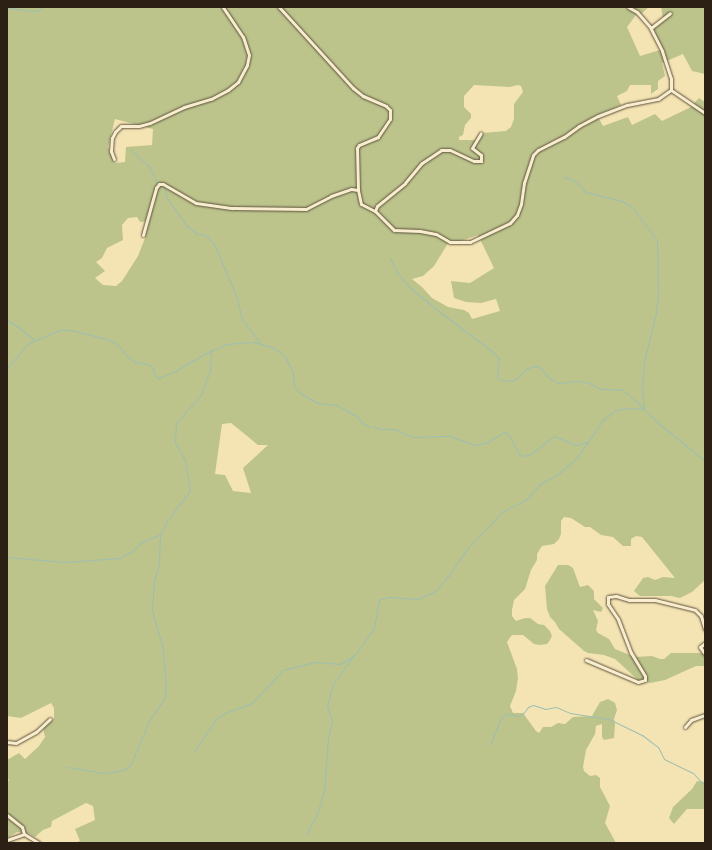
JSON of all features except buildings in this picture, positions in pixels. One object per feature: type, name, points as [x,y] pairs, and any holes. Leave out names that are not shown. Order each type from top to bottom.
[{"type":"street","points":[[114,159],[110,151],[112,138],[114,132],[121,126],[139,126],[150,123],[184,108],[212,99],[228,90],[238,82],[247,65],[249,55],[243,37],[223,7]]},
{"type":"street","points":[[279,7],[353,88],[363,96],[386,106],[390,110],[390,119],[378,137],[359,145],[357,148],[358,190],[360,204],[375,211],[394,230],[420,231],[436,234],[450,242],[470,242],[510,223],[517,215],[521,204],[524,183],[533,155],[538,150],[564,137],[579,126],[598,116],[627,105],[658,99],[671,90]]},
{"type":"street","points":[[628,7],[637,12],[651,28],[662,51],[671,78],[671,90]]},
{"type":"street","points":[[651,28],[670,13]]},
{"type":"street","points":[[671,90],[705,113]]},
{"type":"street","points":[[375,211],[377,206],[404,183],[422,163],[441,150],[450,150],[474,161],[481,161],[481,155],[472,148],[481,133]]},
{"type":"street","points":[[143,235],[156,188],[159,184],[163,184],[196,203],[233,208],[306,209],[331,196],[351,189],[358,190]]},
{"type":"street","points":[[586,660],[638,682],[644,682],[645,680],[645,676],[631,653],[618,619],[608,604],[608,597],[616,596],[629,600],[654,600],[695,610],[701,616],[705,629]]},
{"type":"street","points":[[705,643],[700,647],[705,654]]},
{"type":"street","points":[[685,726],[691,720],[705,714]]},
{"type":"street","points":[[7,742],[16,743],[36,732],[50,719]]},
{"type":"street","points":[[7,815],[22,827],[24,834],[39,843]]},
{"type":"street","points":[[7,840],[24,834]]},
{"type":"green space","points":[[7,7],[649,7],[641,14],[639,11],[627,27],[640,56],[660,50],[653,27],[663,18],[661,7],[705,7],[705,74],[692,71],[683,54],[662,63],[665,76],[658,81],[658,89],[651,94],[651,85],[630,85],[627,91],[617,96],[621,105],[597,115],[603,126],[628,117],[632,125],[655,114],[662,121],[691,107],[699,98],[705,102],[705,580],[692,592],[680,598],[671,596],[640,596],[634,591],[643,578],[648,577],[655,580],[663,577],[675,578],[642,537],[636,536],[631,539],[631,546],[623,546],[613,537],[601,535],[590,527],[585,527],[571,518],[564,517],[561,521],[561,534],[559,539],[554,544],[542,546],[537,554],[537,560],[531,570],[525,589],[514,600],[512,610],[512,616],[516,621],[530,618],[538,624],[544,625],[550,631],[552,636],[547,644],[540,645],[534,644],[523,635],[512,635],[507,642],[517,669],[518,678],[516,691],[510,706],[513,713],[523,713],[539,733],[543,727],[551,727],[558,723],[565,724],[573,717],[592,716],[600,702],[608,699],[615,703],[617,710],[614,719],[614,738],[604,740],[602,737],[602,724],[596,726],[595,734],[586,750],[583,767],[584,771],[590,776],[596,775],[600,778],[600,787],[610,806],[605,823],[616,843],[75,843],[80,841],[75,829],[95,820],[93,806],[86,803],[52,821],[51,827],[43,830],[35,837],[28,833],[17,832],[7,838],[7,782],[9,780],[7,777],[7,760],[19,753],[25,759],[39,746],[45,737],[43,728],[54,718],[54,708],[51,703],[21,718],[7,716]],"holes":[[[474,85],[510,87],[518,85],[521,86],[523,92],[514,104],[514,119],[511,127],[506,131],[482,133],[475,140],[459,140],[459,137],[463,135],[465,125],[471,118],[471,114],[464,107],[464,96]],[[115,119],[153,129],[152,145],[126,147],[125,162],[115,163],[108,147]],[[137,217],[140,222],[147,221],[145,238],[138,256],[122,281],[116,286],[103,285],[95,278],[105,271],[96,262],[102,258],[107,248],[123,240],[122,225],[128,218]],[[478,235],[494,268],[470,283],[451,281],[454,298],[466,302],[481,303],[496,299],[500,311],[472,319],[469,313],[464,310],[448,307],[432,298],[412,279],[423,276],[434,266],[450,240],[458,242]],[[231,423],[258,445],[268,445],[243,468],[251,493],[233,491],[225,475],[215,474],[222,424]]]},
{"type":"green space","points":[[558,565],[568,565],[573,568],[580,587],[588,585],[594,591],[594,599],[603,608],[601,612],[593,610],[598,621],[596,630],[598,633],[609,639],[615,649],[635,657],[652,656],[660,659],[664,659],[671,653],[701,653],[705,654],[705,666],[696,666],[665,680],[650,683],[638,680],[615,659],[584,651],[559,629],[550,617],[547,609],[545,586]]},
{"type":"green space","points":[[697,781],[705,782],[705,809],[687,809],[674,824],[669,818],[673,807],[692,789]]},
{"type":"waterway","points":[[7,8],[37,11],[43,7]]},
{"type":"waterway","points":[[131,150],[149,166],[157,183]]},
{"type":"waterway","points":[[564,177],[575,181],[586,192],[622,201],[632,207],[657,240],[658,293],[656,313],[644,361],[642,392],[644,409]]},
{"type":"waterway","points":[[164,186],[167,198],[186,225],[196,233],[207,236],[215,246],[237,298],[242,319],[260,343]]},
{"type":"waterway","points":[[390,258],[397,272],[408,286],[494,353],[499,359],[497,376],[501,380],[513,381],[528,368],[535,366],[541,368],[549,378],[558,383],[575,381],[587,382],[600,389],[623,390],[644,409]]},
{"type":"waterway","points":[[7,320],[34,340]]},
{"type":"waterway","points":[[7,368],[29,343],[60,330],[71,330],[108,339],[118,345],[129,358],[135,362],[151,365],[156,377],[159,378],[226,344],[253,342],[272,347],[284,355],[293,373],[294,386],[300,393],[317,403],[336,405],[358,417],[362,423],[370,427]]},
{"type":"waterway","points":[[67,767],[105,773],[123,770],[130,766],[149,721],[164,699],[166,686],[163,649],[152,610],[154,581],[159,563],[160,535],[167,521],[190,491],[185,460],[175,442],[176,423],[201,395],[210,370],[211,350]]},
{"type":"waterway","points":[[374,427],[382,429],[395,429],[415,437],[450,436],[475,445],[488,442],[504,432],[508,434],[519,454],[524,456],[531,454],[554,436],[576,445],[588,442],[603,420],[616,410],[629,408],[644,409],[657,422],[705,461]]},
{"type":"waterway","points":[[194,752],[216,719],[225,713],[252,703],[283,670],[316,662],[340,664],[355,655],[374,628],[379,600],[389,597],[417,599],[434,592],[450,574],[467,549],[502,512],[527,499],[540,484],[558,474],[576,459],[588,442]]},
{"type":"waterway","points":[[7,557],[64,562],[120,558],[134,550],[140,543],[159,535]]},
{"type":"waterway","points":[[306,834],[317,814],[324,791],[328,738],[332,720],[327,706],[333,684],[354,655]]},
{"type":"waterway","points":[[490,745],[503,716],[508,714],[517,716],[522,715],[528,707],[533,705],[545,709],[556,707],[570,713],[609,719],[642,735],[658,747],[664,759],[693,773],[705,786]]}]
